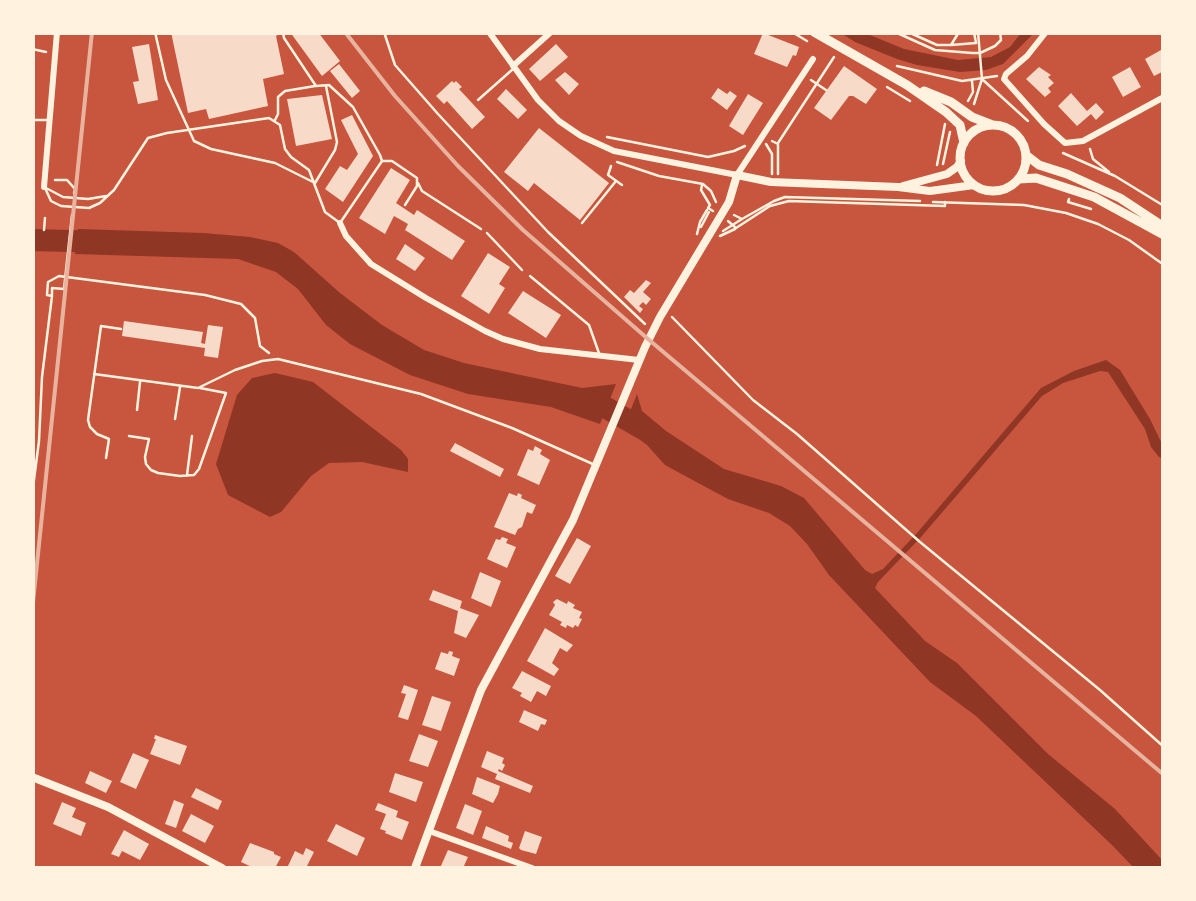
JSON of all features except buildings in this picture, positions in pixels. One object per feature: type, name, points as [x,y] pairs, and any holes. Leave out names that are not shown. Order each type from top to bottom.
[{"type":"main road","points":[[814,32],[907,85],[952,116],[962,130],[961,160],[965,174],[974,184],[987,190],[1001,190],[1019,179],[1036,178],[1094,197],[1164,236]]},
{"type":"main road","points":[[907,85],[1019,137],[1026,155],[1019,179]]},
{"type":"main road","points":[[964,144],[978,130],[996,126]]},
{"type":"main road","points":[[1026,155],[1039,165],[1120,198],[1164,227]]},
{"type":"street","points":[[44,186],[57,32]]},
{"type":"street","points":[[490,32],[546,109],[592,142],[623,153],[777,183],[898,186],[917,190],[974,184]]},
{"type":"street","points":[[514,67],[551,32]]},
{"type":"street","points":[[1046,32],[1004,79],[1062,142],[1074,144],[1094,136],[1164,96]]},
{"type":"street","points":[[415,868],[481,690],[573,520],[639,360],[737,176],[813,58]]},
{"type":"street","points":[[898,186],[940,177],[961,160]]},
{"type":"street","points":[[340,223],[370,264],[473,325],[518,344],[568,354],[639,360]]},
{"type":"street","points":[[32,777],[108,807],[222,868]]},
{"type":"street","points":[[429,831],[532,868]]},
{"type":"lane","points":[[155,32],[166,80],[194,141],[211,149],[275,163],[315,183]]},
{"type":"lane","points":[[283,32],[316,86]]},
{"type":"lane","points":[[478,100],[514,67]]},
{"type":"lane","points":[[315,183],[337,142],[325,84]]},
{"type":"lane","points":[[274,121],[278,96],[329,84],[353,107],[382,161]]},
{"type":"lane","points":[[44,186],[52,201],[61,206],[88,208],[107,196],[148,138],[269,118],[280,126],[290,157],[310,170],[325,212],[340,223],[387,159],[413,174],[422,191],[481,229]]},
{"type":"lane","points":[[32,120],[49,120]]},
{"type":"lane","points":[[405,205],[418,183]]},
{"type":"lane","points":[[44,186],[64,196],[107,196]]},
{"type":"lane","points":[[530,276],[590,325],[600,357]]},
{"type":"lane","points":[[106,458],[109,438],[98,434],[88,420],[101,326],[121,328]]},
{"type":"lane","points":[[198,388],[262,360],[278,359],[434,398],[596,466]]},
{"type":"lane","points":[[94,374],[226,393],[194,474],[151,470],[146,464],[148,439],[129,436]]},
{"type":"lane","points":[[136,410],[141,380]]},
{"type":"lane","points":[[175,420],[180,386]]},
{"type":"lane","points":[[186,476],[192,436]]},
{"type":"path","points":[[384,32],[395,65],[438,114],[548,232],[646,325]]},
{"type":"path","points":[[895,32],[935,50],[979,54],[1001,40],[1000,32]]},
{"type":"path","points":[[908,32],[937,45],[976,43]]},
{"type":"path","points":[[951,45],[960,32]]},
{"type":"path","points":[[976,32],[979,54]]},
{"type":"path","points":[[976,32],[982,79],[1038,130]]},
{"type":"path","points":[[32,49],[55,54]]},
{"type":"path","points":[[778,144],[834,56]]},
{"type":"path","points":[[895,65],[956,80],[982,79]]},
{"type":"path","points":[[961,108],[973,92],[972,81]]},
{"type":"path","points":[[940,177],[936,165],[946,122],[952,116]]},
{"type":"path","points":[[602,136],[708,157]]},
{"type":"path","points":[[1094,136],[1090,154],[1096,162],[1164,206]]},
{"type":"path","points":[[1059,150],[1115,176]]},
{"type":"path","points":[[611,166],[608,176],[622,185]]},
{"type":"path","points":[[32,494],[52,288],[64,289],[74,189],[66,180],[54,180]]},
{"type":"path","points":[[582,223],[616,181]]},
{"type":"path","points":[[703,184],[721,207],[742,218],[789,197],[1024,205],[1066,213],[1114,232],[1164,266]]},
{"type":"path","points":[[779,202],[945,206],[944,189]]},
{"type":"path","points":[[1070,197],[1068,202],[1100,209]]},
{"type":"path","points":[[694,244],[708,208]]},
{"type":"path","points":[[44,230],[45,218]]},
{"type":"path","points":[[715,241],[736,228]]},
{"type":"path","points":[[481,229],[530,276]]},
{"type":"path","points":[[52,296],[47,296],[48,282],[59,276],[205,295],[241,304],[255,318],[260,346],[278,359]]},
{"type":"path","points":[[664,310],[753,400],[1164,747]]},
{"type":"shaded area","points":[[841,33],[865,33],[904,49],[958,60],[991,57],[1010,47],[1021,33],[1034,33],[1003,64],[960,72],[897,59]]},
{"type":"shaded area","points":[[78,229],[203,233],[278,243],[382,325],[424,350],[464,363],[582,388],[616,384],[600,424],[551,407],[468,394],[410,375],[350,344],[326,325],[298,289],[276,272],[238,259],[75,254]]},
{"type":"shaded area","points":[[1106,360],[1120,370],[1150,419],[1163,446],[1163,459],[1151,447],[1145,429],[1108,372],[1063,383],[1042,396],[875,588],[925,641],[957,663],[1048,754],[1115,809],[1163,861],[1163,868],[1134,868],[976,716],[930,682],[829,575],[790,526],[665,465],[647,445],[623,429],[637,394],[642,411],[724,469],[781,486],[804,498],[872,574],[883,569],[917,533],[1041,388]]},
{"type":"shaded area","points":[[275,373],[313,382],[401,450],[408,459],[408,472],[362,462],[329,463],[311,476],[281,512],[270,517],[228,495],[216,464],[237,395],[252,378]]},
{"type":"waterway","points":[[32,240],[108,242]]},
{"type":"waterway","points":[[578,399],[596,402],[652,434]]},
{"type":"railway","points":[[32,612],[92,32]]},
{"type":"railway","points":[[345,32],[395,96],[523,230],[1164,775]]}]
